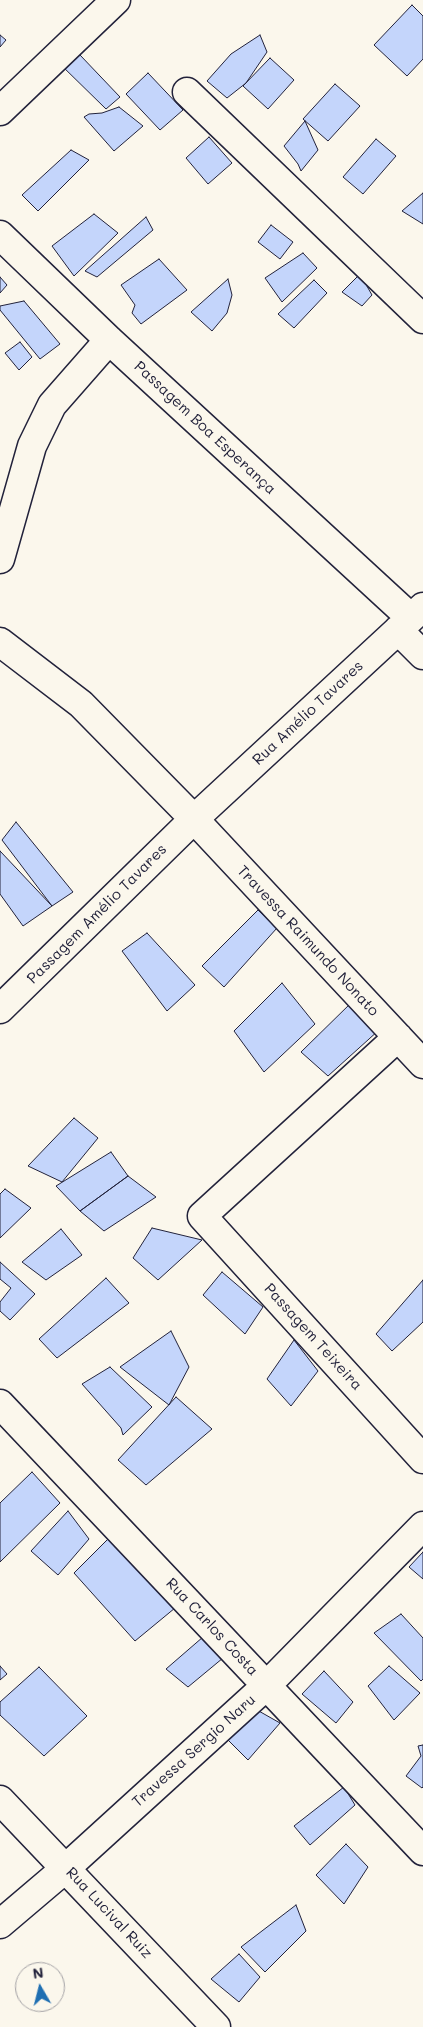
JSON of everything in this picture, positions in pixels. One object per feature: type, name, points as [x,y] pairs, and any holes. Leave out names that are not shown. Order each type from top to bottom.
[{"type":"street","points":[[0,111],[116,0]]},
{"type":"street","points":[[187,92],[423,319]]},
{"type":"street","name":"Passagem Boa Esperança","points":[[0,235],[110,340],[411,618],[423,655]]},
{"type":"street","points":[[0,559],[32,446],[52,405],[110,340]]},
{"type":"street","name":"Rua Amélio Tavares","points":[[194,818],[411,618]]},
{"type":"street","name":"Travessa Raimundo Nonato","points":[[0,642],[82,704],[194,818],[423,1064]]},
{"type":"street","name":"Passagem Amélio Tavares","points":[[0,1009],[194,818]]},
{"type":"street","name":"Passagem Teixeira","points":[[398,1037],[202,1216],[423,1458]]},
{"type":"street","name":"Rua Carlos Costa","points":[[0,1404],[423,1851]]},
{"type":"street","name":"Travessa Sergio Naru","points":[[0,1924],[66,1868],[267,1685],[423,1526]]},
{"type":"street","name":"Rua Lucival Ruiz","points":[[0,1800],[216,2027]]},
{"type":"building","points":[[412,5],[423,16],[423,59],[407,76],[374,45]]},
{"type":"building","points":[[0,35],[6,40],[0,47]]},
{"type":"building","points":[[260,35],[267,52],[246,83],[227,98],[207,81],[231,54]]},
{"type":"building","points":[[80,55],[120,97],[106,109],[59,63]]},
{"type":"building","points":[[270,58],[294,80],[268,109],[243,86]]},
{"type":"building","points":[[148,73],[183,110],[160,130],[126,94]]},
{"type":"building","points":[[335,84],[360,106],[328,141],[303,119]]},
{"type":"building","points":[[119,107],[143,126],[114,151],[84,117],[89,114],[102,113]]},
{"type":"building","points":[[305,121],[318,150],[301,171],[284,146]]},
{"type":"building","points":[[209,137],[232,163],[208,184],[186,158]]},
{"type":"building","points":[[376,139],[396,156],[363,194],[343,177]]},
{"type":"building","points":[[71,150],[89,160],[38,211],[22,195]]},
{"type":"building","points":[[423,193],[423,224],[402,211]]},
{"type":"building","points":[[94,214],[118,233],[74,276],[52,246]]},
{"type":"building","points":[[146,217],[153,230],[97,277],[85,271]]},
{"type":"building","points":[[271,225],[293,242],[280,259],[258,242]]},
{"type":"building","points":[[303,253],[317,268],[282,302],[265,278]]},
{"type":"building","points":[[159,259],[187,290],[141,324],[132,313],[135,305],[121,285]]},
{"type":"building","points":[[360,274],[372,295],[362,306],[342,292]]},
{"type":"building","points":[[0,277],[7,285],[0,293]]},
{"type":"building","points":[[228,279],[232,295],[227,313],[212,331],[191,312]]},
{"type":"building","points":[[314,280],[327,293],[294,328],[278,314]]},
{"type":"building","points":[[24,301],[60,344],[40,359],[0,310],[0,306]]},
{"type":"building","points":[[20,342],[32,357],[19,370],[5,353]]},
{"type":"building","points":[[16,822],[73,892],[52,906],[2,840]]},
{"type":"building","points":[[0,851],[52,906],[23,926],[0,894]]},
{"type":"building","points":[[258,910],[277,928],[224,987],[202,966]]},
{"type":"building","points":[[147,933],[195,985],[167,1011],[122,951]]},
{"type":"building","points":[[282,983],[315,1024],[264,1072],[234,1031]]},
{"type":"building","points":[[352,1002],[379,1030],[328,1076],[301,1052]]},
{"type":"building","points":[[74,1118],[98,1138],[62,1182],[28,1166]]},
{"type":"building","points":[[111,1152],[128,1176],[80,1211],[56,1186]]},
{"type":"building","points":[[128,1176],[156,1197],[104,1231],[80,1211]]},
{"type":"building","points":[[5,1189],[31,1208],[0,1238],[0,1194]]},
{"type":"building","points":[[152,1228],[202,1240],[158,1280],[133,1258]]},
{"type":"building","points":[[61,1229],[82,1255],[46,1280],[22,1262]]},
{"type":"building","points":[[0,1262],[35,1294],[10,1320],[0,1311],[0,1302],[11,1288],[0,1279]]},
{"type":"building","points":[[222,1272],[263,1307],[245,1334],[203,1295]]},
{"type":"building","points":[[106,1278],[129,1303],[57,1358],[39,1339]]},
{"type":"building","points":[[423,1280],[423,1322],[392,1351],[376,1334]]},
{"type":"building","points":[[171,1331],[189,1367],[169,1405],[120,1367]]},
{"type":"building","points":[[294,1340],[318,1371],[291,1406],[267,1379]]},
{"type":"building","points":[[110,1367],[152,1407],[123,1435],[121,1428],[82,1384]]},
{"type":"building","points":[[176,1397],[212,1429],[146,1485],[118,1460]]},
{"type":"building","points":[[32,1472],[60,1503],[0,1562],[0,1503]]},
{"type":"building","points":[[68,1511],[89,1539],[58,1575],[31,1551]]},
{"type":"building","points":[[118,1529],[175,1608],[135,1641],[74,1573]]},
{"type":"building","points":[[423,1552],[423,1579],[409,1567]]},
{"type":"building","points":[[401,1614],[423,1638],[423,1679],[421,1681],[374,1633]]},
{"type":"building","points":[[203,1637],[223,1658],[188,1687],[166,1669]]},
{"type":"building","points":[[0,1666],[7,1674],[0,1680]]},
{"type":"building","points":[[389,1666],[420,1693],[394,1720],[368,1686]]},
{"type":"building","points":[[39,1667],[87,1716],[44,1756],[0,1715],[0,1702]]},
{"type":"building","points":[[324,1671],[353,1702],[336,1723],[302,1694]]},
{"type":"building","points":[[257,1710],[280,1723],[248,1760],[225,1737]]},
{"type":"building","points":[[423,1745],[422,1788],[406,1776],[421,1756],[418,1746]]},
{"type":"building","points":[[344,1787],[355,1805],[310,1845],[294,1826]]},
{"type":"building","points":[[346,1844],[368,1867],[344,1904],[316,1875]]},
{"type":"building","points":[[296,1905],[306,1931],[265,1972],[241,1947]]},
{"type":"building","points":[[239,1954],[260,1977],[239,2002],[211,1979]]}]
